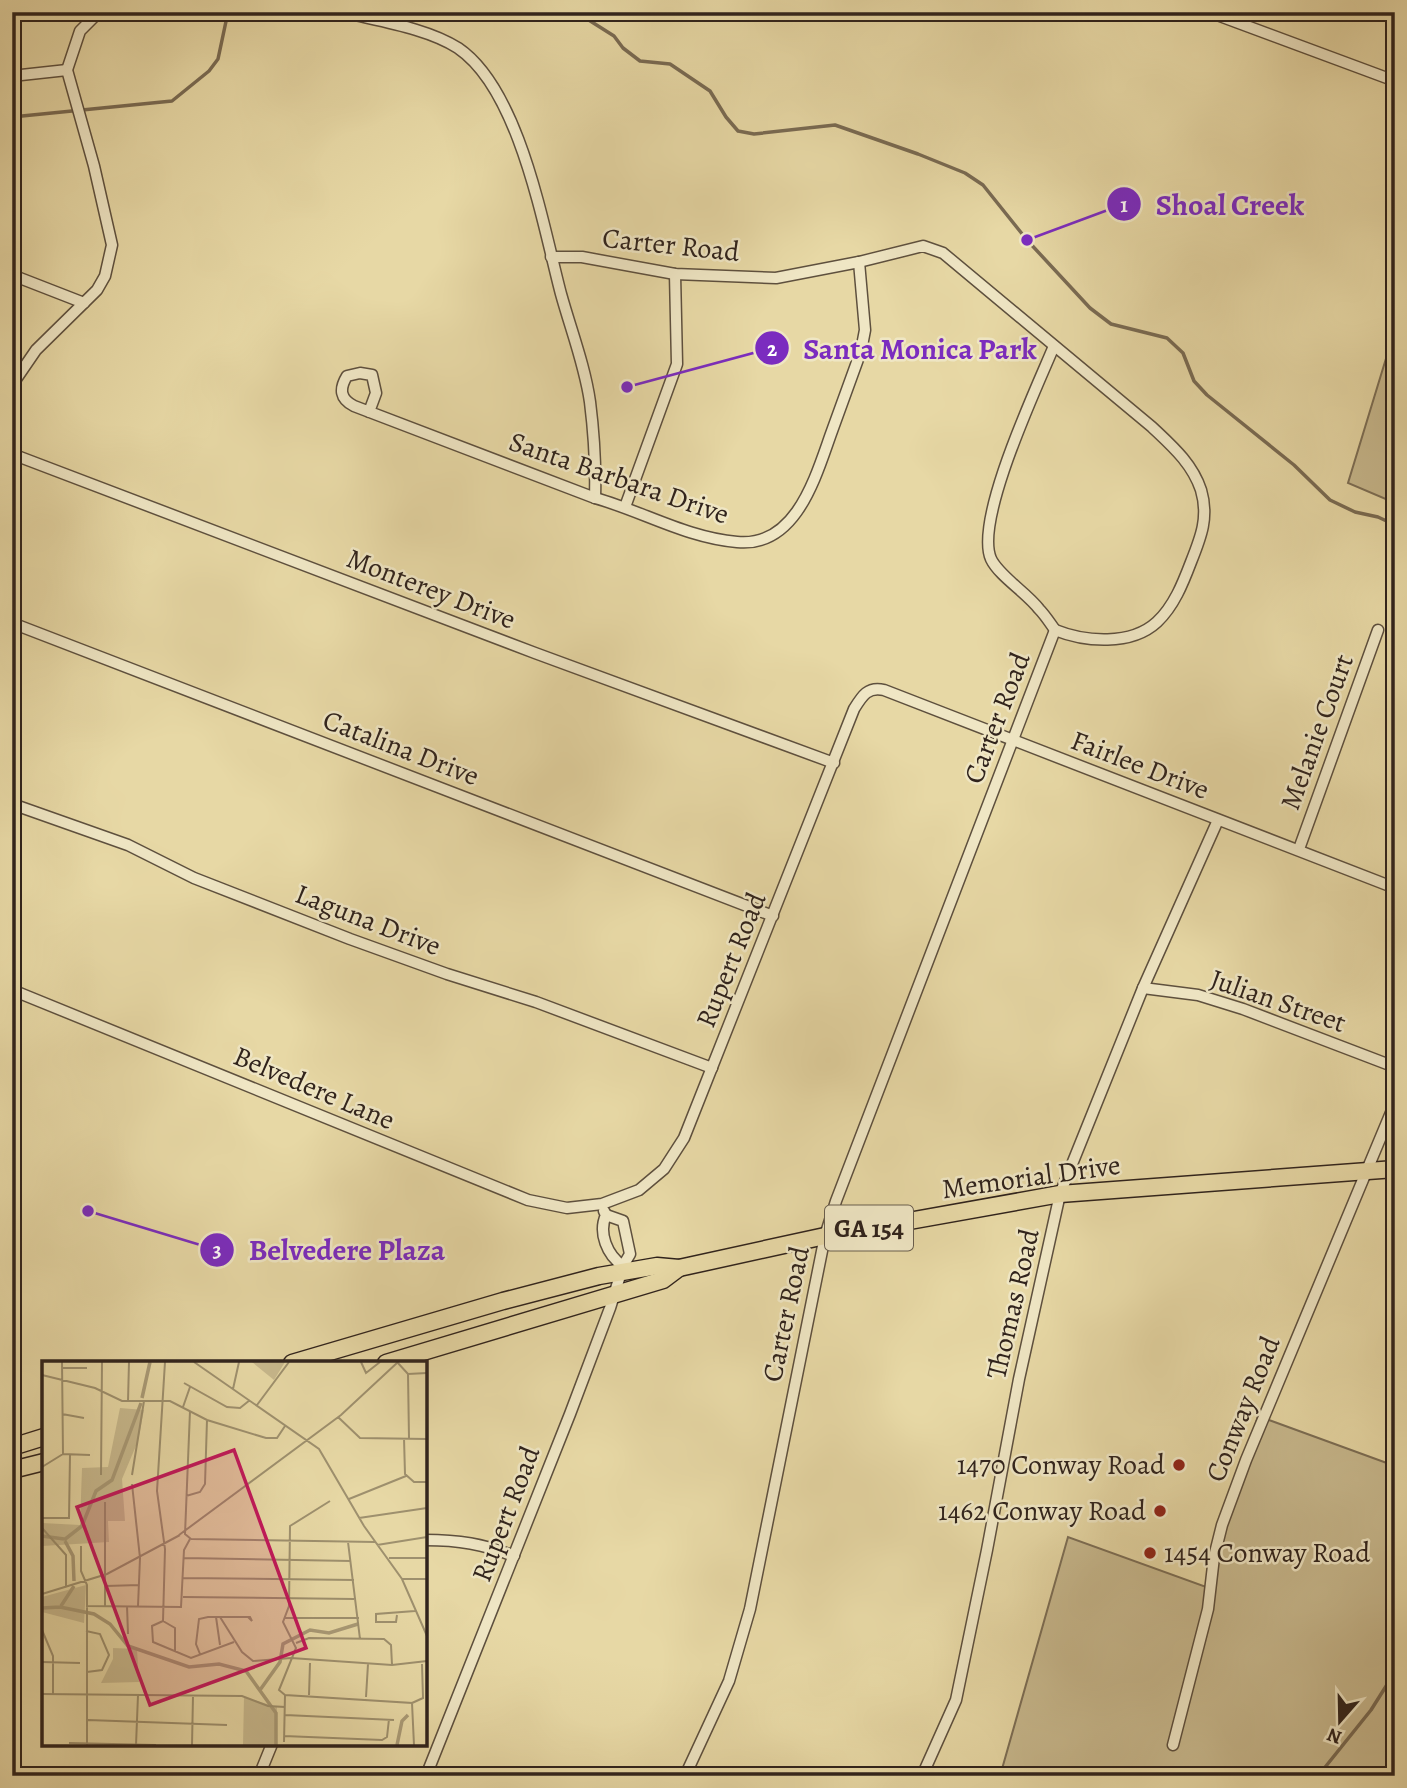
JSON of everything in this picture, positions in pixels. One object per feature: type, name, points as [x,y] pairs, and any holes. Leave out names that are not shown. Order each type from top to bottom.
[{"type":"main road","name":"Memorial Drive","points":[[299,1361],[622,1269],[657,1266],[679,1268],[825,1236],[1060,1194],[1395,1169]]},
{"type":"main road","name":"Memorial Drive","points":[[393,1361],[663,1280],[679,1268]]},
{"type":"main road","points":[[12,1447],[42,1438]]},
{"type":"main road","points":[[12,1470],[42,1462]]},
{"type":"street","points":[[12,385],[36,350],[97,290],[105,276],[112,245],[94,166],[67,70],[80,31],[99,12]]},
{"type":"street","points":[[342,12],[435,36],[460,49],[487,76],[504,104],[523,155],[589,399],[596,461],[595,498]]},
{"type":"street","points":[[1209,12],[1395,81]]},
{"type":"street","points":[[12,76],[67,70]]},
{"type":"street","name":"Carter Road","points":[[551,257],[582,257],[675,274],[776,278],[923,246],[943,253],[1152,427],[1182,456],[1196,476],[1206,519],[1183,584],[1157,622],[1141,633],[1118,639],[1070,636],[1055,630],[836,1201],[825,1236],[750,1609],[729,1681],[685,1776]]},
{"type":"street","name":"Santa Barbara Drive","points":[[369,412],[688,532],[739,543],[765,540],[785,526],[802,506],[814,483],[861,351],[865,330],[859,262]]},
{"type":"street","points":[[625,507],[677,364],[675,274]]},
{"type":"street","points":[[12,275],[84,303]]},
{"type":"street","points":[[1054,346],[1007,462],[987,540],[992,559],[1040,609],[1055,630]]},
{"type":"street","name":"Monterey Drive","points":[[12,454],[535,653],[834,763]]},
{"type":"street","name":"Catalina Drive","points":[[12,624],[773,916]]},
{"type":"street","name":"Melanie Court","points":[[1299,849],[1378,630]]},
{"type":"street","name":"Rupert Road","points":[[622,1269],[609,1255],[602,1225],[606,1215],[602,1204],[639,1191],[664,1169],[684,1138],[854,709],[869,690]]},
{"type":"street","name":"Fairlee Drive","points":[[869,690],[884,690],[1395,888]]},
{"type":"street","name":"Laguna Drive","points":[[12,804],[128,845],[194,878],[350,939],[536,1002],[712,1068]]},
{"type":"street","name":"Thomas Road","points":[[922,1776],[956,1700],[1018,1379],[1060,1194],[1143,988],[1218,820]]},
{"type":"street","name":"Julian Street","points":[[1143,988],[1198,995],[1232,1005],[1395,1067]]},
{"type":"street","name":"Belvedere Lane","points":[[12,990],[528,1200],[567,1209],[602,1204]]},
{"type":"street","name":"Conway Road","points":[[1173,1745],[1208,1609],[1214,1557],[1222,1525],[1246,1460],[1395,1103]]},
{"type":"street","name":"Rupert Road","points":[[426,1776],[630,1254],[623,1221],[606,1215]]},
{"type":"street","points":[[427,1540],[486,1545],[514,1556]]},
{"type":"street","points":[[259,1776],[271,1746]]},
{"type":"shaded area","points":[[1395,329],[1395,503],[1348,483]]},
{"type":"shaded area","points":[[1258,1416],[1395,1466],[1395,1744],[1382,1776],[1000,1776],[1068,1537],[1206,1587]]},
{"type":"waterway","points":[[12,117],[172,101],[209,71],[218,59],[228,12]]},
{"type":"waterway","points":[[576,12],[614,36],[623,48],[640,61],[670,64],[710,91],[738,131],[754,134],[835,125],[965,173],[983,185],[1027,240],[1090,308],[1111,324],[1167,338],[1183,353],[1194,381],[1207,395],[1294,465],[1330,500],[1355,512],[1378,517],[1395,525]]},
{"type":"waterway","points":[[1318,1776],[1371,1710],[1395,1672]]},
{"type":"place","name":"Shoal Creek","points":[[1027,240]]},
{"type":"place","name":"Santa Monica Park","points":[[627,387]]},
{"type":"place","name":"Belvedere Plaza","points":[[88,1211]]},
{"type":"place","name":"1470 Conway Road","points":[[1179,1465]]},
{"type":"place","name":"1462 Conway Road","points":[[1160,1511]]},
{"type":"place","name":"1454 Conway Road","points":[[1150,1553]]}]
